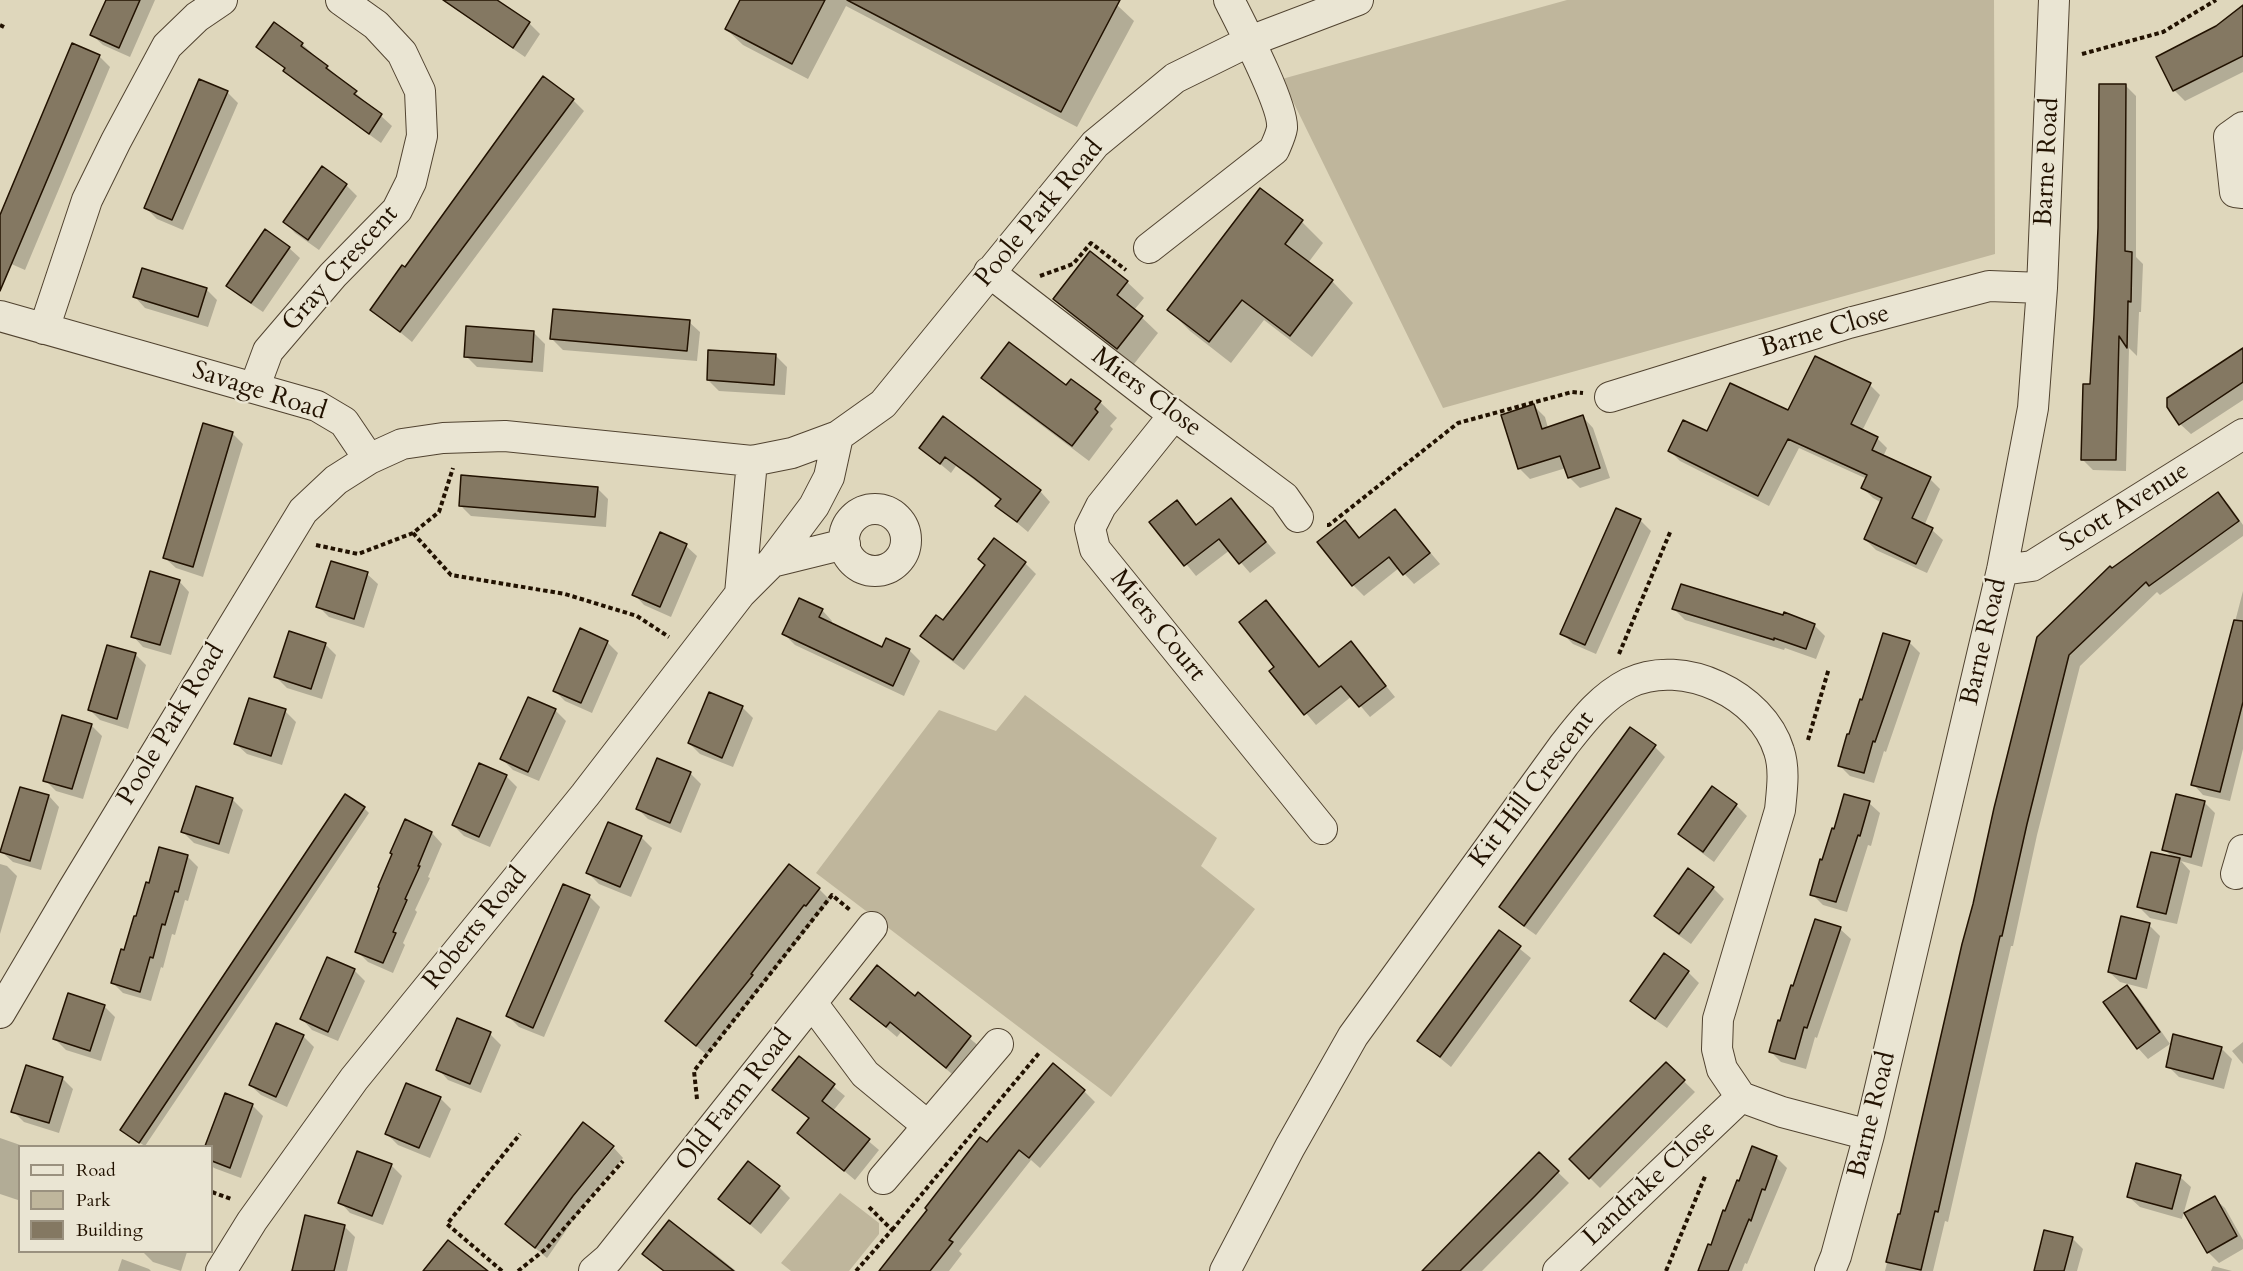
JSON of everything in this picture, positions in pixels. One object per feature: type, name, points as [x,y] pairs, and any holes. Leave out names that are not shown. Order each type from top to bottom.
[{"type":"street","points":[[44,329],[87,200],[116,141],[168,46],[197,18],[222,0]]},
{"type":"street","name":"Gray Crescent","points":[[255,386],[268,351],[333,275],[397,210],[411,182],[422,136],[420,91],[402,53],[376,25],[341,0]]},
{"type":"street","points":[[1149,248],[1274,150],[1282,127],[1276,105],[1250,41],[1229,0]]},
{"type":"street","name":"Poole Park Road","points":[[752,461],[792,453],[838,435],[883,404],[999,280],[1095,144],[1175,78],[1250,41],[1358,0]]},
{"type":"street","name":"Barne Road","points":[[1830,1271],[1869,1136],[2002,570],[2033,408],[2042,288],[2054,0]]},
{"type":"street","points":[[2243,127],[2229,137],[2235,192],[2243,193]]},
{"type":"street","name":"Miers Close","points":[[999,280],[1284,497],[1298,517]]},
{"type":"street","name":"Barne Close","points":[[1610,397],[1849,323],[1989,286],[2042,288]]},
{"type":"street","name":"Savage Road","points":[[0,316],[255,386],[317,406],[344,422],[369,459]]},
{"type":"street","name":"Miers Court","points":[[1174,415],[1101,506],[1089,528],[1095,549],[1322,829]]},
{"type":"street","name":"Scott Avenue","points":[[2002,570],[2032,566],[2243,434]]},
{"type":"street","name":"Roberts Road","points":[[221,1271],[252,1221],[354,1080],[585,795],[740,594],[772,562],[814,506],[829,477],[838,435]]},
{"type":"street","points":[[369,459],[402,444],[455,438],[505,436],[752,461],[740,594]]},
{"type":"street","name":"Poole Park Road","points":[[0,1013],[303,511],[336,480],[369,459]]},
{"type":"street","points":[[772,562],[845,544]]},
{"type":"street","name":"Kit Hill Crescent","points":[[1225,1271],[1290,1147],[1353,1036],[1564,745],[1595,706],[1630,683],[1656,675],[1688,677],[1714,685],[1743,701],[1764,720],[1779,751],[1783,777],[1780,810],[1718,1019],[1718,1049],[1722,1069],[1742,1097]]},
{"type":"street","name":"Old Farm Road","points":[[606,1267],[872,927]]},
{"type":"street","points":[[812,1003],[865,1074],[928,1126]]},
{"type":"street","points":[[883,1179],[998,1044]]},
{"type":"street","points":[[1742,1097],[1782,1112],[1869,1136]]},
{"type":"street","name":"Landrake Close","points":[[1558,1271],[1742,1097]]},
{"type":"path","points":[[2053,63],[2163,32],[2217,0]]},
{"type":"path","points":[[999,280],[1073,264],[1091,243],[1132,274],[1149,248]]},
{"type":"path","points":[[1298,517],[1329,525],[1458,423],[1572,392],[1610,397]]},
{"type":"path","points":[[292,530],[318,546],[358,554],[413,533],[439,512],[453,470],[455,438]]},
{"type":"path","points":[[1623,687],[1617,659],[1671,530]]},
{"type":"path","points":[[413,533],[451,575],[565,594],[638,616],[694,654]]},
{"type":"path","points":[[1783,777],[1802,758],[1829,668]]},
{"type":"path","points":[[700,1144],[694,1071],[832,895],[872,927]]},
{"type":"path","points":[[856,1271],[1039,1053]]},
{"type":"path","points":[[502,1271],[447,1224],[520,1134]]},
{"type":"path","points":[[518,1271],[547,1248],[623,1161]]},
{"type":"path","points":[[1666,1271],[1706,1174]]},
{"type":"path","points":[[883,1179],[864,1202],[892,1230]]},
{"type":"green space","points":[[1567,0],[1994,0],[1995,254],[1443,408],[1282,79]]},
{"type":"green space","points":[[1025,695],[1217,838],[1201,866],[1255,909],[1111,1097],[816,873],[939,710],[996,731]]},
{"type":"green space","points":[[840,1193],[879,1223],[879,1234],[849,1271],[791,1271],[781,1263]]},
{"type":"building","points":[[106,0],[140,0],[119,48],[90,35]]},
{"type":"building","points":[[443,0],[497,0],[530,22],[513,48]]},
{"type":"building","points":[[740,0],[825,0],[792,64],[725,29]]},
{"type":"building","points":[[847,0],[1120,0],[1061,112]]},
{"type":"building","points":[[2243,5],[2243,56],[2173,91],[2156,57],[2216,26]]},
{"type":"building","points":[[274,22],[303,43],[301,46],[357,91],[354,94],[382,114],[369,134],[283,71],[285,68],[256,47]]},
{"type":"building","points":[[72,43],[100,55],[0,291],[0,215]]},
{"type":"building","points":[[543,76],[574,99],[400,332],[370,310],[402,265],[405,267]]},
{"type":"building","points":[[199,79],[228,91],[172,220],[144,208]]},
{"type":"building","points":[[2099,84],[2126,84],[2125,251],[2132,252],[2131,302],[2128,301],[2127,348],[2119,336],[2116,460],[2081,460],[2083,384],[2090,384],[2094,315],[2098,228]]},
{"type":"building","points":[[322,166],[347,184],[308,240],[283,222]]},
{"type":"building","points":[[1260,188],[1303,220],[1285,244],[1333,280],[1290,336],[1242,300],[1209,342],[1167,310]]},
{"type":"building","points":[[265,229],[290,247],[251,303],[226,286]]},
{"type":"building","points":[[1090,251],[1128,281],[1117,295],[1143,316],[1117,349],[1053,299]]},
{"type":"building","points":[[142,268],[207,288],[198,317],[133,297]]},
{"type":"building","points":[[553,309],[690,320],[687,351],[550,339]]},
{"type":"building","points":[[466,326],[534,331],[532,362],[464,357]]},
{"type":"building","points":[[1009,342],[1066,385],[1071,379],[1101,401],[1095,409],[1098,412],[1072,446],[981,378]]},
{"type":"building","points":[[2243,348],[2243,382],[2179,425],[2167,407],[2167,398]]},
{"type":"building","points":[[708,350],[776,354],[774,385],[707,380]]},
{"type":"building","points":[[1815,356],[1871,383],[1851,424],[1878,437],[1872,450],[1931,477],[1912,518],[1933,528],[1916,564],[1864,539],[1882,498],[1861,488],[1867,475],[1788,439],[1758,496],[1668,451],[1683,420],[1707,431],[1730,383],[1788,410]]},
{"type":"building","points":[[1534,404],[1542,429],[1583,415],[1600,468],[1568,478],[1560,456],[1518,469],[1501,415]]},
{"type":"building","points":[[943,416],[1041,490],[1017,522],[995,506],[1001,499],[974,478],[945,457],[940,464],[919,448]]},
{"type":"building","points":[[203,423],[233,432],[193,567],[163,558]]},
{"type":"building","points":[[461,475],[598,487],[595,517],[459,506]]},
{"type":"building","points":[[2218,492],[2239,521],[2149,586],[2146,582],[2069,655],[2002,936],[2000,936],[1938,1212],[1935,1211],[1921,1270],[1886,1262],[1898,1214],[1900,1214],[1994,808],[2037,637],[2110,566],[2112,568]]},
{"type":"building","points":[[1231,498],[1266,542],[1239,564],[1219,539],[1184,566],[1149,522],[1177,500],[1196,525]]},
{"type":"building","points":[[1616,508],[1641,519],[1585,645],[1560,634]]},
{"type":"building","points":[[1395,509],[1430,553],[1403,575],[1389,557],[1352,586],[1317,542],[1345,520],[1359,538]]},
{"type":"building","points":[[660,532],[687,544],[660,607],[632,595]]},
{"type":"building","points":[[994,538],[1026,562],[953,660],[920,636],[936,615],[943,620],[964,593],[985,565],[978,559]]},
{"type":"building","points":[[331,561],[368,572],[354,619],[316,607]]},
{"type":"building","points":[[150,571],[180,580],[160,645],[131,637]]},
{"type":"building","points":[[1681,584],[1783,615],[1784,612],[1815,624],[1806,649],[1672,609]]},
{"type":"building","points":[[799,598],[823,609],[819,617],[882,647],[886,638],[910,649],[893,686],[782,634]]},
{"type":"building","points":[[1266,600],[1319,667],[1351,641],[1386,686],[1359,707],[1341,686],[1304,715],[1269,671],[1274,667],[1239,622]]},
{"type":"building","points":[[2234,620],[2243,621],[2243,702],[2220,792],[2191,785]]},
{"type":"building","points":[[580,628],[608,641],[581,703],[553,691]]},
{"type":"building","points":[[289,631],[326,643],[311,689],[274,677]]},
{"type":"building","points":[[1883,633],[1910,641],[1875,742],[1873,741],[1864,773],[1838,766]]},
{"type":"building","points":[[107,645],[136,653],[117,719],[88,710]]},
{"type":"building","points":[[709,692],[743,706],[722,758],[688,743]]},
{"type":"building","points":[[528,697],[556,709],[528,772],[500,759]]},
{"type":"building","points":[[249,698],[286,709],[271,756],[234,744]]},
{"type":"building","points":[[62,715],[92,724],[72,789],[43,781]]},
{"type":"building","points":[[1630,727],[1656,745],[1524,926],[1499,907]]},
{"type":"building","points":[[657,758],[691,772],[670,823],[636,809]]},
{"type":"building","points":[[479,763],[507,775],[479,837],[452,825]]},
{"type":"building","points":[[196,786],[233,798],[219,844],[181,832]]},
{"type":"building","points":[[1712,786],[1737,804],[1703,852],[1678,834]]},
{"type":"building","points":[[20,787],[49,795],[30,861],[0,852]]},
{"type":"building","points":[[345,794],[365,807],[139,1143],[120,1130]]},
{"type":"building","points":[[1844,794],[1870,801],[1836,902],[1810,895],[1820,859],[1822,860],[1832,828],[1834,829]]},
{"type":"building","points":[[2176,794],[2205,801],[2191,857],[2162,850]]},
{"type":"building","points":[[405,819],[432,832],[405,899],[407,900],[393,932],[396,933],[383,963],[355,952],[392,854],[390,853]]},
{"type":"building","points":[[608,822],[642,836],[620,887],[586,873]]},
{"type":"building","points":[[159,847],[188,855],[178,892],[175,891],[165,925],[162,924],[153,958],[150,957],[140,992],[111,983],[146,882],[149,883]]},
{"type":"building","points":[[2151,852],[2180,858],[2166,914],[2137,907]]},
{"type":"building","points":[[789,864],[820,888],[806,906],[804,905],[751,974],[753,975],[696,1046],[665,1021]]},
{"type":"building","points":[[1688,868],[1714,887],[1679,934],[1654,916]]},
{"type":"building","points":[[563,884],[590,895],[533,1028],[506,1016]]},
{"type":"building","points":[[2121,916],[2150,923],[2136,979],[2108,972]]},
{"type":"building","points":[[1815,919],[1841,927],[1807,1028],[1804,1027],[1795,1059],[1769,1052],[1778,1020],[1780,1021],[1791,985],[1793,986]]},
{"type":"building","points":[[1499,930],[1521,946],[1440,1057],[1417,1041]]},
{"type":"building","points":[[1664,953],[1689,971],[1655,1019],[1630,1001]]},
{"type":"building","points":[[327,957],[355,969],[328,1032],[300,1019]]},
{"type":"building","points":[[877,965],[915,996],[918,992],[971,1036],[946,1068],[890,1022],[886,1027],[850,999]]},
{"type":"building","points":[[2127,985],[2160,1032],[2137,1049],[2103,1002]]},
{"type":"building","points":[[68,993],[105,1005],[90,1051],[53,1039]]},
{"type":"building","points":[[457,1018],[491,1032],[470,1084],[436,1070]]},
{"type":"building","points":[[276,1023],[304,1035],[276,1097],[249,1085]]},
{"type":"building","points":[[2173,1034],[2222,1047],[2213,1079],[2166,1067]]},
{"type":"building","points":[[799,1056],[835,1084],[822,1101],[870,1139],[844,1171],[797,1133],[809,1118],[772,1090]]},
{"type":"building","points":[[1666,1062],[1685,1080],[1589,1179],[1569,1159]]},
{"type":"building","points":[[1053,1063],[1085,1090],[1029,1158],[1019,1150],[949,1240],[953,1242],[930,1271],[879,1271],[980,1137],[987,1142]]},
{"type":"building","points":[[26,1065],[63,1077],[49,1123],[11,1112]]},
{"type":"building","points":[[406,1083],[441,1097],[419,1148],[385,1134]]},
{"type":"building","points":[[225,1093],[253,1104],[230,1168],[213,1161],[213,1145],[205,1145]]},
{"type":"building","points":[[583,1122],[614,1146],[535,1248],[505,1224]]},
{"type":"building","points":[[1752,1146],[1777,1156],[1765,1190],[1762,1189],[1751,1221],[1749,1219],[1728,1271],[1698,1271],[1708,1244],[1711,1245],[1723,1210],[1725,1211],[1737,1180],[1739,1181]]},
{"type":"building","points":[[357,1151],[392,1164],[372,1216],[338,1203]]},
{"type":"building","points":[[1539,1152],[1559,1171],[1535,1196],[1460,1271],[1422,1271]]},
{"type":"building","points":[[748,1161],[780,1186],[750,1224],[718,1199]]},
{"type":"building","points":[[2136,1163],[2181,1175],[2172,1209],[2127,1197]]},
{"type":"building","points":[[2215,1196],[2237,1236],[2207,1253],[2184,1213]]},
{"type":"building","points":[[305,1215],[345,1225],[334,1271],[292,1271]]},
{"type":"building","points":[[669,1220],[734,1271],[664,1271],[642,1254]]},
{"type":"building","points":[[2044,1230],[2073,1237],[2064,1271],[2034,1271]]},
{"type":"building","points":[[448,1240],[488,1271],[423,1271]]}]
